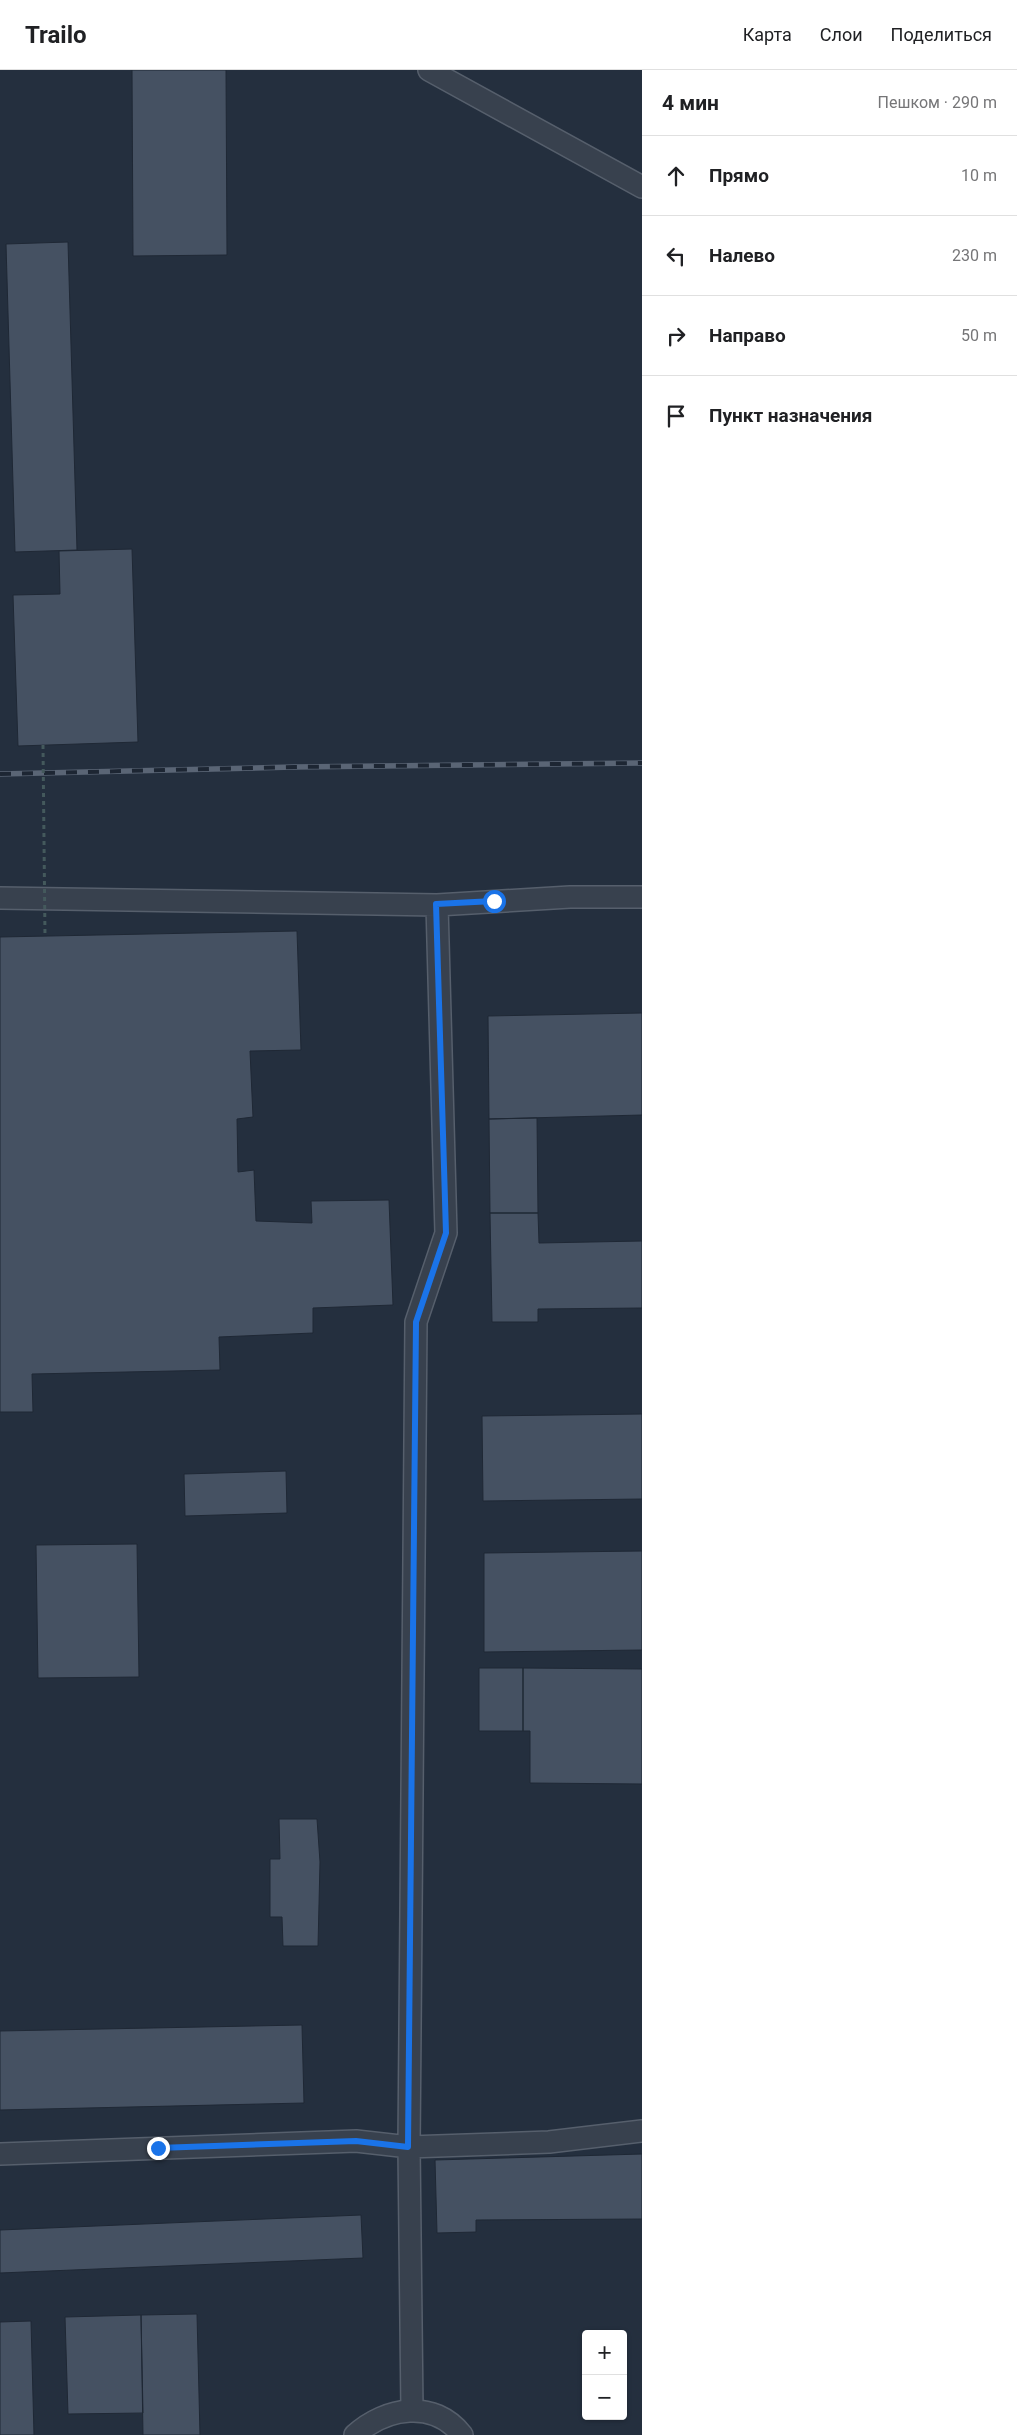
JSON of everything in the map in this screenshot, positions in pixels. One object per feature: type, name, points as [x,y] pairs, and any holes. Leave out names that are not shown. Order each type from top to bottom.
[{"type":"lane","points":[[429,70],[642,187]]},
{"type":"lane","points":[[0,898],[436,904],[570,896],[642,897]]},
{"type":"lane","points":[[412,2410],[408,2147],[416,1322],[446,1233],[436,904]]},
{"type":"lane","points":[[0,2154],[356,2141],[408,2147],[549,2142],[642,2131]]},
{"type":"lane","points":[[355,2435],[369,2422],[390,2413],[412,2410],[436,2415],[458,2429],[462,2435]]},
{"type":"path","points":[[43,745],[46,936]]},
{"type":"building","points":[[132,70],[226,70],[227,255],[133,256]]},
{"type":"building","points":[[68,242],[77,550],[15,552],[6,244]]},
{"type":"building","points":[[132,549],[138,742],[18,746],[13,595],[60,594],[59,551]]},
{"type":"building","points":[[297,931],[301,1050],[250,1051],[253,1117],[237,1119],[238,1172],[254,1170],[256,1221],[312,1223],[311,1201],[389,1200],[393,1305],[313,1308],[313,1333],[219,1337],[220,1370],[32,1374],[33,1412],[0,1412],[0,937]]},
{"type":"building","points":[[642,1013],[642,1115],[489,1119],[488,1016]]},
{"type":"building","points":[[537,1118],[538,1213],[490,1213],[489,1119]]},
{"type":"building","points":[[490,1213],[538,1213],[539,1243],[642,1241],[642,1308],[538,1309],[538,1322],[492,1322]]},
{"type":"building","points":[[642,1414],[642,1499],[483,1501],[482,1416]]},
{"type":"building","points":[[286,1471],[287,1513],[185,1516],[184,1474]]},
{"type":"building","points":[[137,1544],[139,1677],[38,1678],[36,1545]]},
{"type":"building","points":[[642,1551],[642,1650],[484,1652],[484,1553]]},
{"type":"building","points":[[479,1668],[523,1668],[523,1731],[479,1731]]},
{"type":"building","points":[[523,1668],[642,1669],[642,1784],[530,1783],[530,1731],[523,1731]]},
{"type":"building","points":[[279,1819],[317,1819],[320,1862],[318,1946],[283,1946],[282,1917],[270,1917],[270,1859],[280,1859]]},
{"type":"building","points":[[302,2025],[304,2103],[0,2110],[0,2031]]},
{"type":"building","points":[[642,2154],[642,2219],[476,2220],[476,2232],[437,2233],[435,2160]]},
{"type":"building","points":[[361,2215],[363,2258],[0,2273],[0,2230]]},
{"type":"building","points":[[197,2314],[200,2435],[143,2435],[141,2315]]},
{"type":"building","points":[[141,2315],[143,2413],[68,2414],[65,2317]]},
{"type":"building","points":[[31,2321],[34,2435],[0,2435],[0,2322]]},
{"type":"railway","points":[[0,774],[294,767],[642,763]]},
{"type":"route","points":[[158,2148],[356,2141],[408,2147],[416,1322],[446,1233],[436,904],[494,901]]}]
